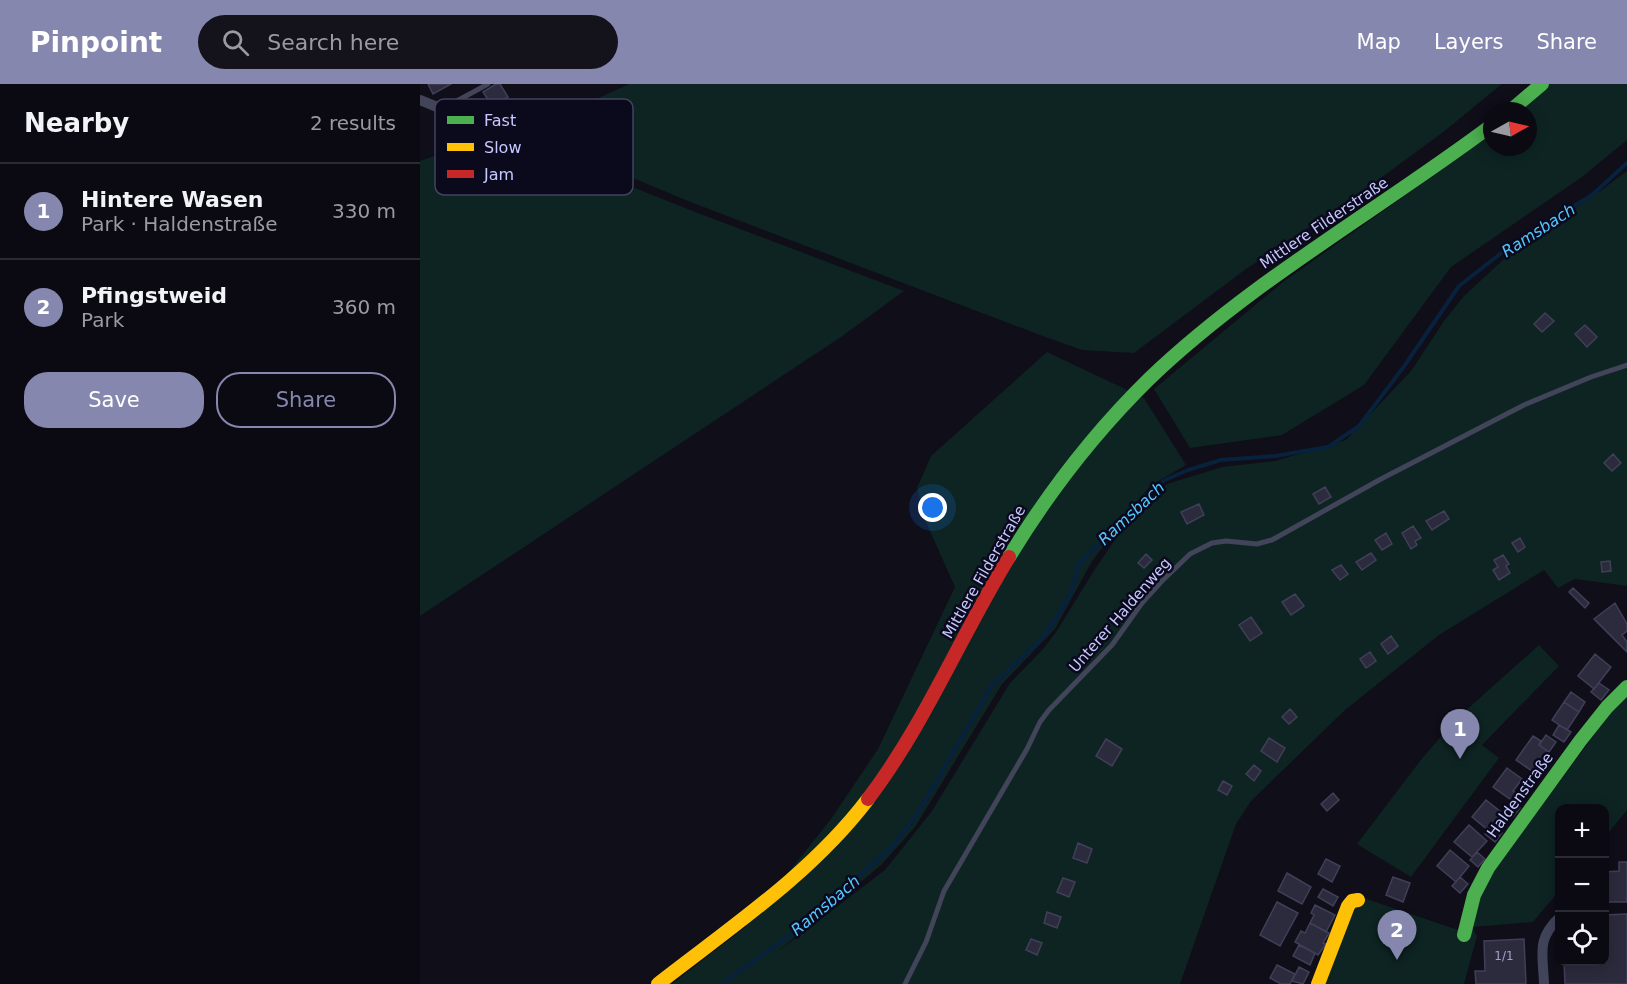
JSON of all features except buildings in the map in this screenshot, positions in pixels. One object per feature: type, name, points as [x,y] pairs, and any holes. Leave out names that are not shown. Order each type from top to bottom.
[{"type":"main road","points":[[1521,102],[1542,84]]},
{"type":"main road","name":"Mittlere Filderstraße","points":[[658,984],[798,873],[858,813],[887,774],[914,731],[990,588],[1044,502],[1079,455],[1141,388],[1185,346],[1230,308],[1360,220],[1483,131]]},
{"type":"main road","name":"Haldenstraße","points":[[1464,935],[1474,896],[1488,868],[1580,741],[1607,707],[1627,687]]},
{"type":"main road","points":[[1318,984],[1348,906],[1352,901],[1358,900]]},
{"type":"street","points":[[420,100],[435,105]]},
{"type":"street","points":[[1544,984],[1544,937],[1548,928],[1555,922]]},
{"type":"lane","points":[[459,99],[488,84]]},
{"type":"lane","name":"Unterer Haldenweg","points":[[905,984],[923,950],[944,891],[1010,779],[1040,722],[1112,645],[1142,603],[1190,554],[1212,543],[1226,541],[1257,544],[1272,540],[1382,479],[1524,405],[1591,377],[1627,365]]},
{"type":"green space","points":[[629,84],[1502,84],[1442,133],[1363,191],[1246,269],[1134,353],[1082,350],[633,178],[633,99],[596,99]]},
{"type":"green space","points":[[1549,84],[1627,84],[1627,140],[1582,177],[1451,267],[1364,385],[1282,435],[1190,448],[1154,389],[1283,282],[1483,140],[1483,156],[1537,156],[1537,102],[1529,102]]},
{"type":"green space","points":[[435,156],[435,195],[633,195],[633,187],[904,291],[841,337],[420,616],[420,161]]},
{"type":"green space","points":[[1627,171],[1627,586],[1575,579],[1558,588],[1544,570],[1439,635],[1345,710],[1251,801],[1236,824],[1180,984],[672,984],[745,927],[831,819],[878,749],[955,587],[925,520],[917,488],[931,456],[1047,352],[1144,398],[1186,465],[1150,486],[1092,561],[1055,629],[1002,684],[915,827],[881,865],[776,953],[885,870],[932,811],[1010,683],[1044,648],[1056,632],[1121,531],[1167,484],[1222,467],[1275,461],[1346,440],[1411,371],[1444,321],[1464,296],[1519,245]]},
{"type":"green space","points":[[1539,645],[1559,666],[1482,745],[1499,758],[1411,877],[1357,844],[1420,761],[1454,721]]},
{"type":"green space","points":[[1627,697],[1627,810],[1609,832],[1609,804],[1555,804],[1555,896],[1533,922],[1472,927],[1477,936],[1464,984],[1313,984],[1346,900],[1352,894],[1461,931],[1496,867],[1616,706]]},
{"type":"waterway","name":"Ramsbach","points":[[722,984],[800,928],[893,846],[918,813],[992,685],[1039,642],[1071,593],[1079,564],[1142,499],[1165,480],[1188,470],[1221,460],[1275,456],[1328,447],[1359,426],[1405,365],[1459,286],[1518,240],[1592,195],[1627,163]]},
{"type":"traffic: fast","points":[[1521,102],[1542,84]]},
{"type":"traffic: fast","points":[[1009,557],[1056,487],[1091,442],[1149,379],[1229,310],[1272,278],[1483,131]]},
{"type":"traffic: fast","points":[[1464,935],[1474,895],[1488,868],[1580,741],[1607,707],[1627,687]]},
{"type":"traffic: slow","points":[[658,984],[742,920],[796,875],[846,826],[868,799]]},
{"type":"traffic: slow","points":[[1318,984],[1348,906],[1352,901],[1358,900]]},
{"type":"traffic: jam","points":[[868,799],[925,711],[1009,557]]},
{"type":"place","name":"Hintere Wasen","points":[[1460,759]]},
{"type":"place","name":"Pfingstweid","points":[[1397,960]]}]
